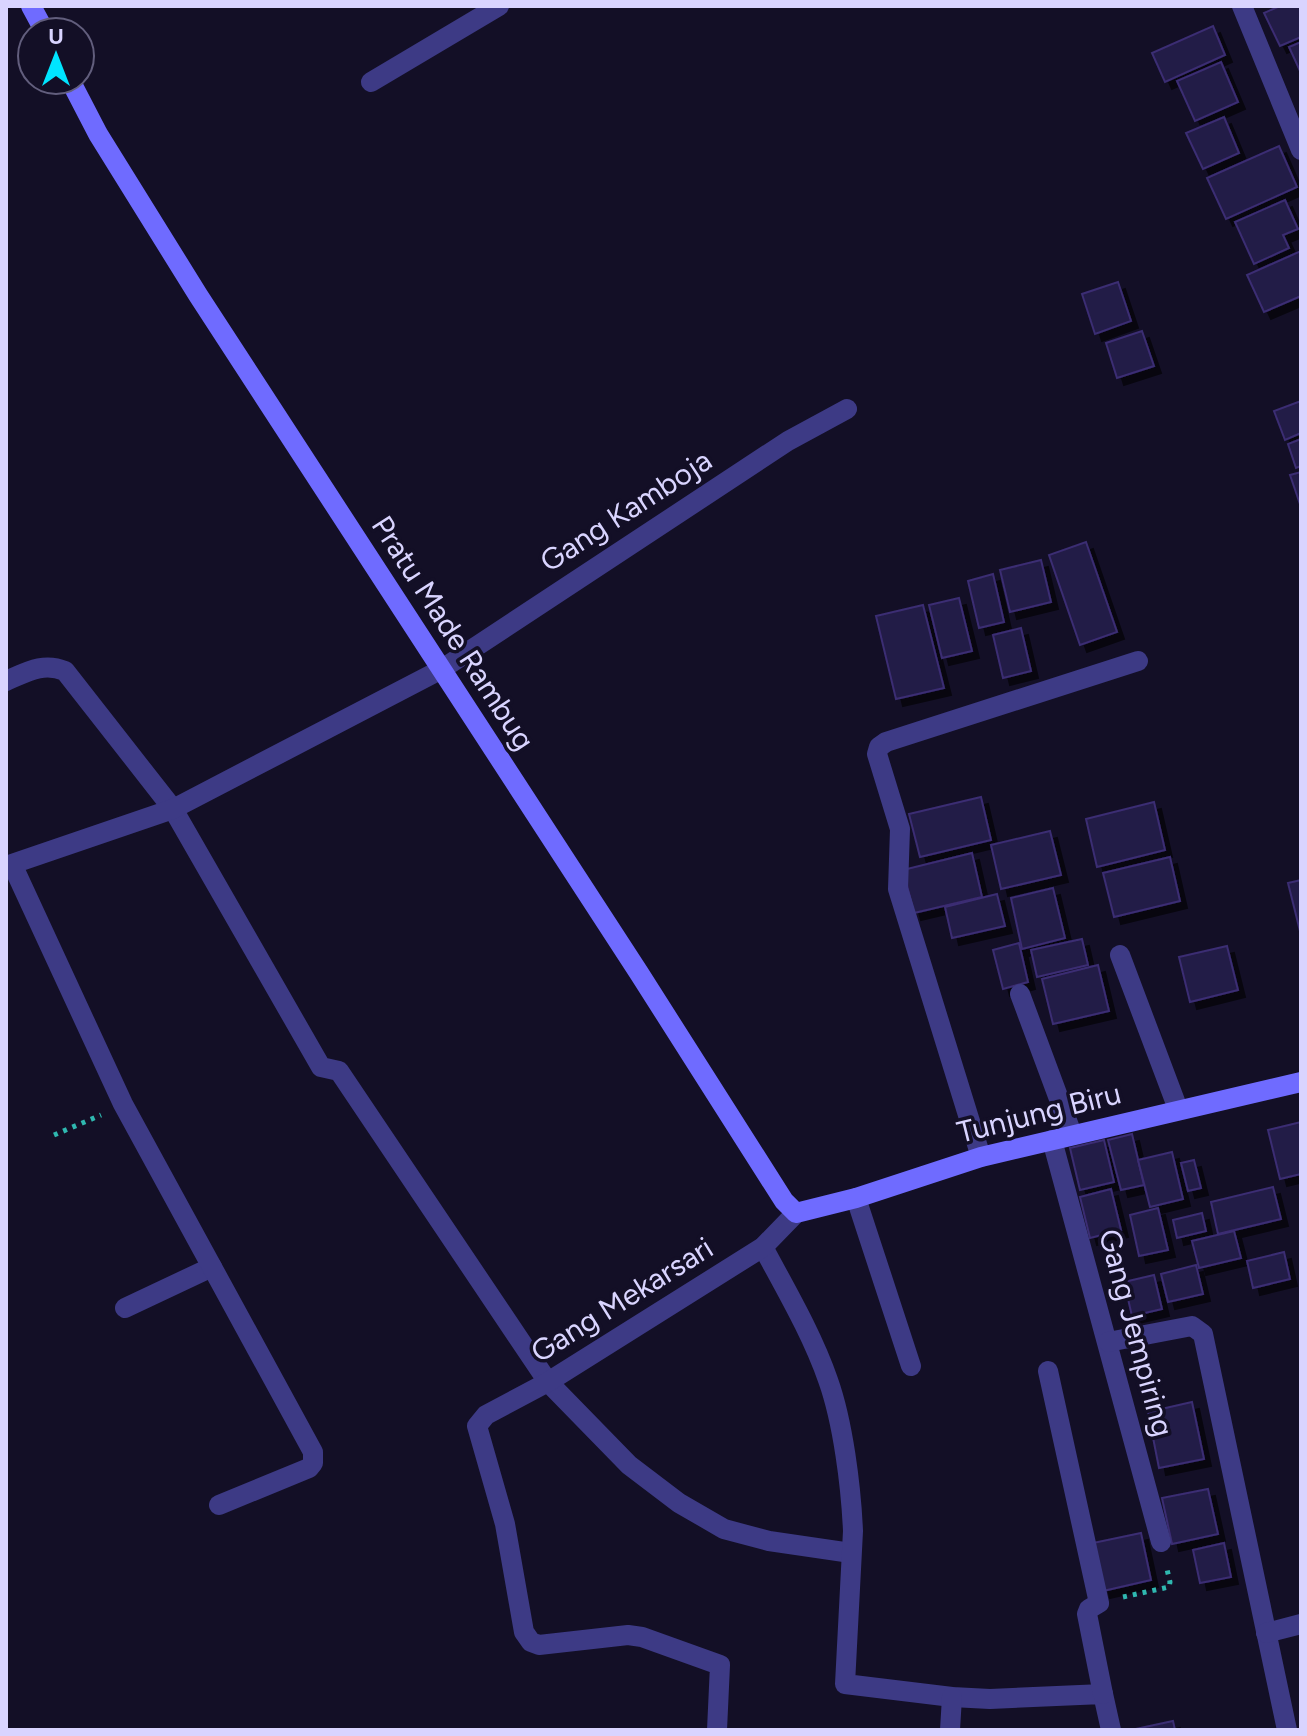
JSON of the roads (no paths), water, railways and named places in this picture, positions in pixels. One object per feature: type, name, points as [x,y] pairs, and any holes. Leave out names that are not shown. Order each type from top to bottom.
[{"type":"street","points":[[371,82],[499,6]]},
{"type":"street","points":[[1242,6],[1301,150]]},
{"type":"street","name":"Pratu Made Rambug","points":[[78,96],[98,134],[198,295],[784,1201],[796,1213]]},
{"type":"street","name":"Gang Kamboja","points":[[212,1267],[123,1104],[12,864],[173,809],[442,669],[788,441],[847,409]]},
{"type":"street","points":[[981,1157],[898,889],[900,829],[877,754],[879,747],[886,742],[1138,661]]},
{"type":"street","points":[[6,681],[42,666],[65,671],[173,809],[321,1067],[339,1071],[548,1382],[629,1465],[679,1503],[724,1529],[769,1541],[851,1553]]},
{"type":"street","points":[[1120,955],[1178,1109]]},
{"type":"street","points":[[1020,994],[1072,1134]]},
{"type":"street","name":"Tunjung Biru","points":[[796,1213],[856,1198],[981,1157],[1301,1082]]},
{"type":"street","name":"Gang Jempiring","points":[[1052,1140],[1161,1542]]},
{"type":"street","points":[[856,1198],[911,1366]]},
{"type":"street","name":"Gang Mekarsari","points":[[717,1730],[720,1665],[642,1637],[628,1635],[539,1645],[531,1642],[524,1632],[505,1524],[477,1431],[479,1421],[486,1415],[548,1382],[763,1247],[796,1213]]},
{"type":"street","points":[[763,1247],[817,1352],[835,1401],[853,1531],[845,1684],[990,1699],[1103,1694]]},
{"type":"street","points":[[125,1308],[212,1267],[314,1457],[309,1468],[219,1505]]},
{"type":"street","points":[[1108,1342],[1192,1326],[1203,1334],[1287,1730]]},
{"type":"street","points":[[1048,1371],[1099,1603],[1087,1614],[1111,1730]]},
{"type":"street","points":[[1266,1633],[1301,1624]]},
{"type":"street","points":[[950,1730],[952,1697]]}]
